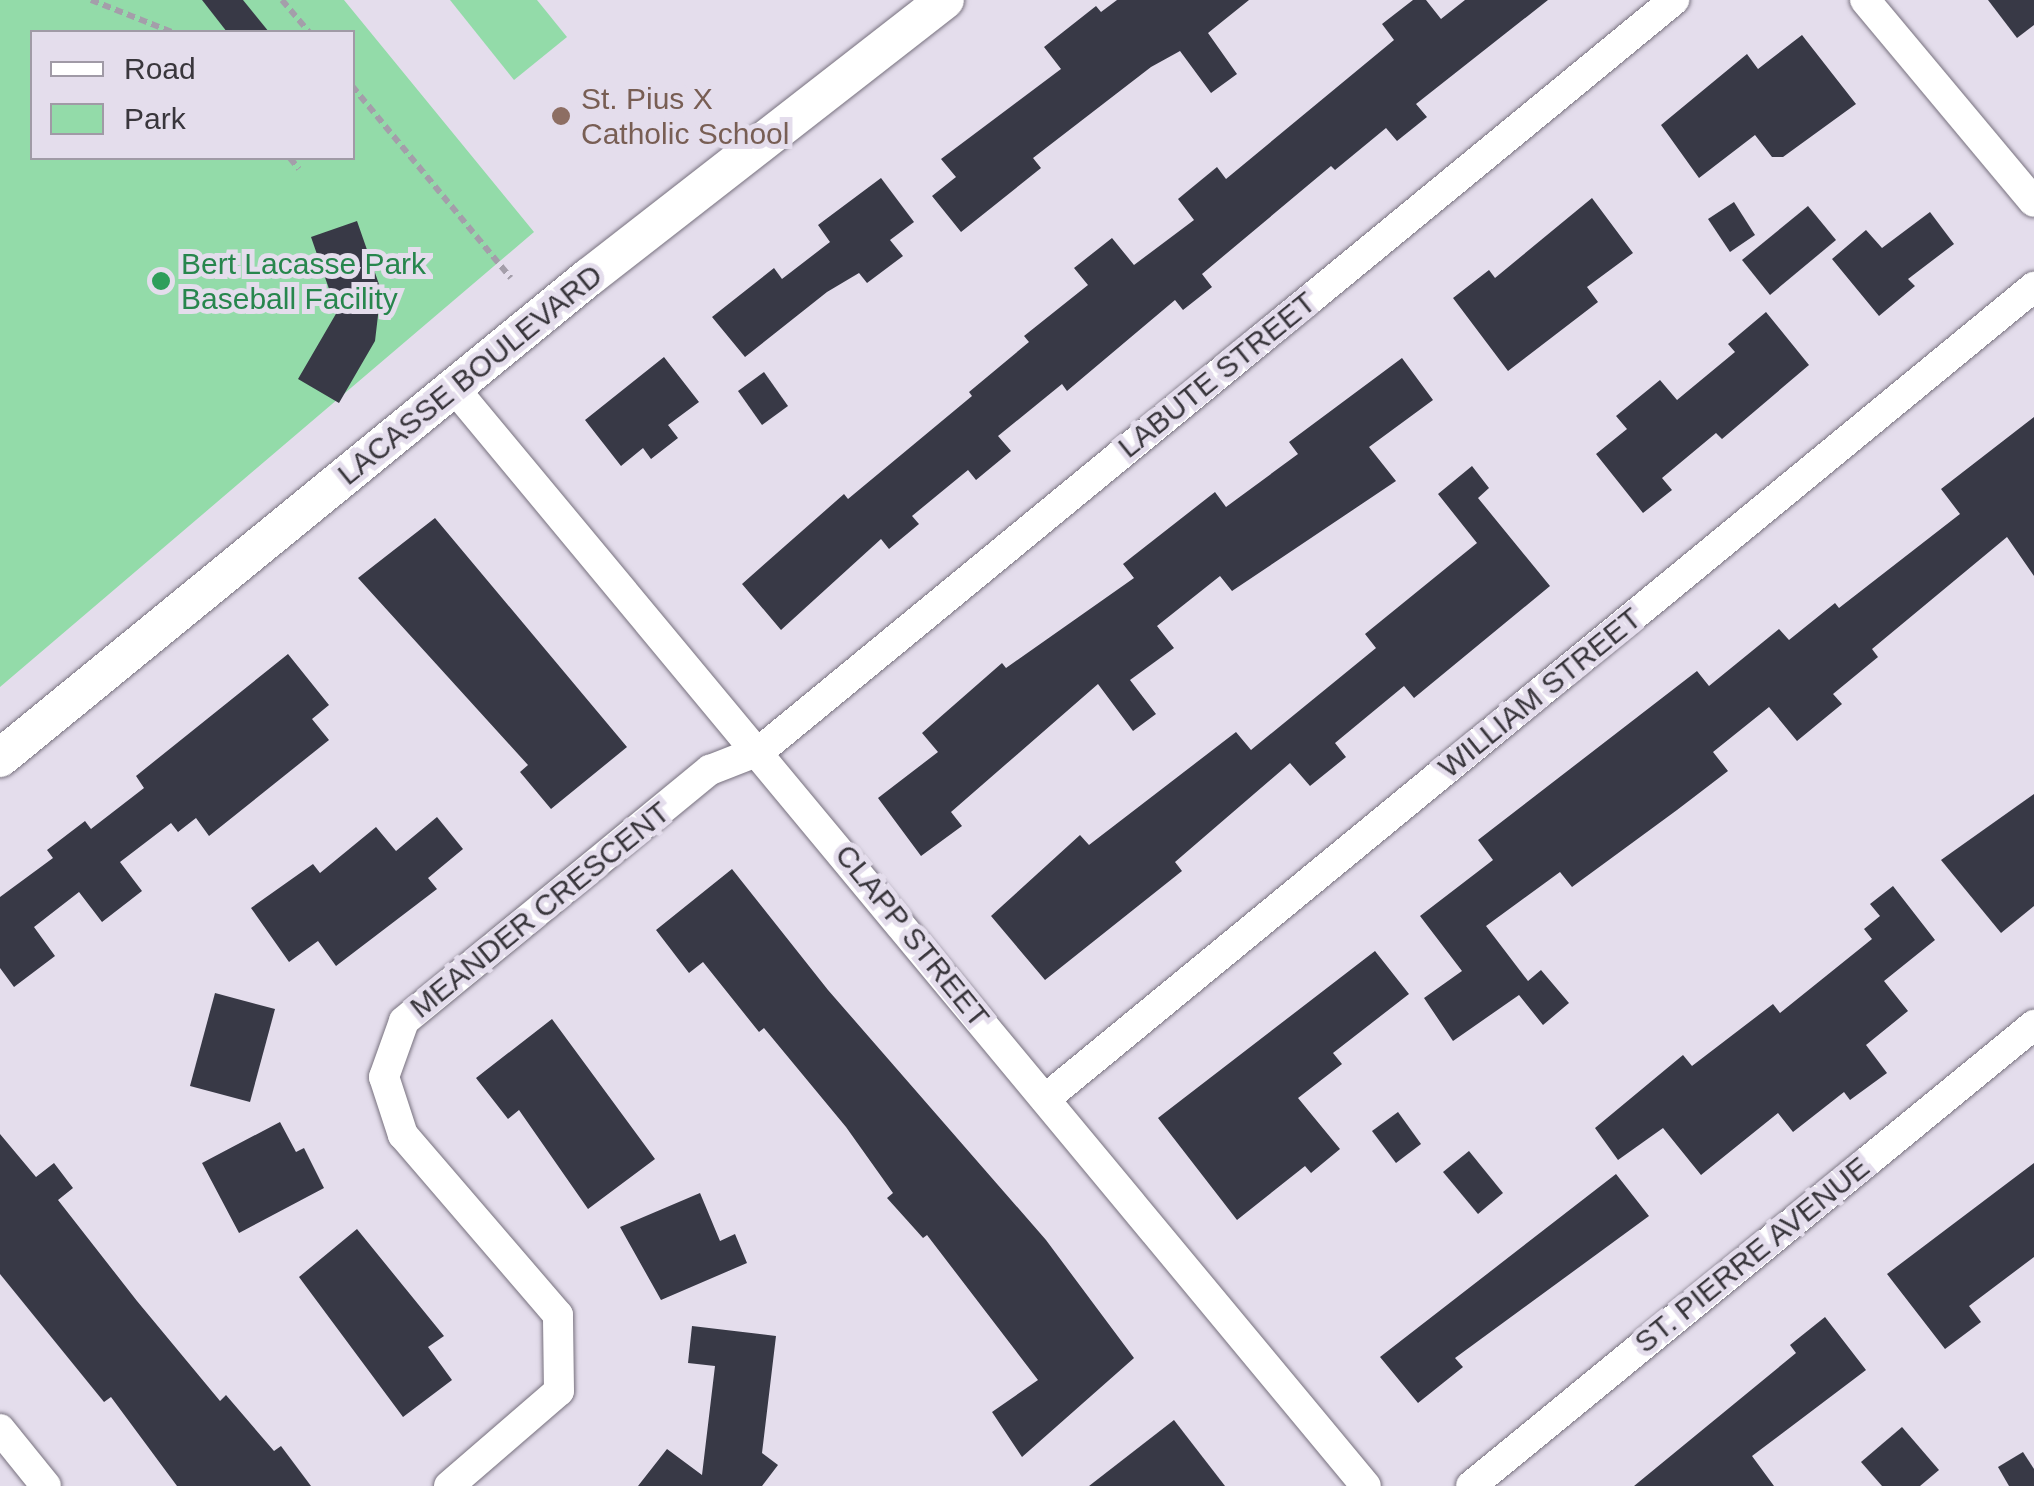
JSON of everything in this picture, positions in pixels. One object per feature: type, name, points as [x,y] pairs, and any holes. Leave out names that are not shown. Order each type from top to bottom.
[{"type":"street","name":"LACASSE BOULEVARD","points":[[0,758],[454,388],[945,0]]},
{"type":"street","name":"LABUTE STREET","points":[[761,750],[1674,0]]},
{"type":"street","points":[[1864,0],[2034,202]]},
{"type":"street","name":"WILLIAM STREET","points":[[1046,1099],[2034,287]]},
{"type":"street","name":"CLAPP STREET","points":[[454,388],[761,750],[1366,1486]]},
{"type":"street","name":"MEANDER CRESCENT","points":[[449,1486],[559,1392],[558,1315],[403,1135],[384,1077],[404,1021],[710,770],[761,750]]},
{"type":"street","name":"ST. PIERRE AVENUE","points":[[1471,1486],[2034,1025]]},
{"type":"street","points":[[0,1429],[46,1486]]},
{"type":"path","points":[[91,0],[167,30]]},
{"type":"path","points":[[282,0],[306,30]]},
{"type":"path","points":[[355,90],[511,278]]},
{"type":"path","points":[[292,160],[299,169]]},
{"type":"green space","points":[[0,0],[344,0],[534,232],[0,687]]},
{"type":"green space","points":[[450,0],[537,0],[567,37],[514,80]]},
{"type":"building","points":[[202,0],[243,0],[267,30],[225,30]]},
{"type":"building","points":[[1117,0],[1249,0],[1208,33],[1237,74],[1211,93],[1180,51],[1151,67],[1033,158],[1041,168],[961,232],[932,196],[956,177],[941,159],[1061,69],[1044,47],[1096,6],[1101,12]]},
{"type":"building","points":[[1413,0],[1426,0],[1441,19],[1465,0],[1548,0],[1416,104],[1427,117],[1397,141],[1386,128],[1335,170],[1331,166],[1202,274],[1212,287],[1183,310],[1175,300],[1067,391],[1062,384],[998,436],[1011,451],[976,480],[968,470],[912,516],[919,524],[889,549],[881,539],[781,630],[742,584],[844,494],[848,499],[972,396],[969,392],[1029,342],[1024,336],[1088,285],[1074,268],[1112,238],[1134,265],[1194,220],[1178,199],[1217,167],[1226,179],[1394,40],[1382,24]]},
{"type":"building","points":[[1988,0],[2034,0],[2034,25],[2017,38]]},
{"type":"building","points":[[1802,35],[1856,104],[1783,157],[1772,157],[1755,135],[1699,178],[1661,125],[1747,54],[1758,69]]},
{"type":"building","points":[[881,178],[914,222],[890,240],[903,256],[867,283],[859,273],[827,292],[745,357],[712,317],[774,268],[782,279],[830,242],[818,225]]},
{"type":"building","points":[[1592,198],[1633,253],[1587,287],[1598,302],[1508,371],[1453,298],[1489,270],[1495,278]]},
{"type":"building","points":[[1734,202],[1755,235],[1730,252],[1708,219]]},
{"type":"building","points":[[1808,206],[1836,240],[1770,295],[1742,260]]},
{"type":"building","points":[[1930,212],[1954,244],[1908,279],[1915,286],[1879,316],[1832,259],[1866,230],[1882,248]]},
{"type":"building","points":[[357,221],[381,290],[375,341],[339,403],[298,379],[337,312],[311,237]]},
{"type":"building","points":[[1766,312],[1809,365],[1722,439],[1716,433],[1662,478],[1672,490],[1643,513],[1596,454],[1627,429],[1616,416],[1660,380],[1677,400],[1735,352],[1728,344]]},
{"type":"building","points":[[664,357],[699,402],[668,425],[678,438],[651,459],[643,448],[621,466],[585,420]]},
{"type":"building","points":[[1402,358],[1433,400],[1369,447],[1396,481],[1232,591],[1220,576],[1157,626],[1174,648],[1130,680],[1156,714],[1133,731],[1098,684],[951,812],[962,826],[921,856],[878,798],[938,752],[922,733],[1002,663],[1006,668],[1134,578],[1123,564],[1215,492],[1226,507],[1298,454],[1289,442]]},
{"type":"building","points":[[764,372],[788,406],[762,425],[738,391]]},
{"type":"building","points":[[2034,417],[2034,576],[2007,537],[1872,649],[1878,657],[1833,694],[1842,704],[1797,741],[1769,707],[1713,752],[1728,771],[1572,887],[1560,872],[1486,926],[1528,981],[1541,970],[1569,1003],[1543,1025],[1519,995],[1453,1041],[1424,998],[1462,971],[1420,916],[1493,860],[1478,840],[1697,671],[1709,686],[1779,629],[1789,640],[1835,603],[1839,608],[1960,514],[1941,489]]},
{"type":"building","points":[[1472,466],[1489,488],[1478,498],[1550,586],[1414,698],[1404,686],[1335,743],[1346,757],[1310,786],[1290,763],[1175,862],[1182,871],[1045,980],[991,916],[1080,835],[1089,845],[1236,732],[1251,750],[1376,648],[1365,634],[1477,543],[1438,494]]},
{"type":"building","points":[[435,518],[627,747],[551,809],[520,772],[528,765],[358,578]]},
{"type":"building","points":[[288,654],[329,705],[312,719],[329,740],[209,836],[196,818],[178,832],[171,823],[120,862],[142,891],[102,922],[79,892],[34,927],[55,956],[14,987],[0,968],[0,897],[53,858],[47,850],[85,821],[91,829],[144,788],[136,776]]},
{"type":"building","points":[[2034,794],[2034,906],[2001,933],[1941,860]]},
{"type":"building","points":[[437,817],[463,849],[428,878],[437,889],[336,966],[318,941],[289,962],[251,908],[313,864],[320,873],[376,827],[396,851]]},
{"type":"building","points":[[732,869],[828,990],[1046,1240],[1134,1358],[1022,1457],[992,1412],[1038,1380],[927,1235],[923,1238],[887,1198],[893,1193],[846,1127],[764,1028],[759,1032],[703,962],[689,973],[656,930]]},
{"type":"building","points":[[1893,886],[1935,940],[1884,981],[1908,1011],[1866,1045],[1887,1073],[1850,1100],[1844,1092],[1793,1132],[1778,1113],[1701,1175],[1663,1128],[1618,1160],[1595,1128],[1683,1055],[1692,1066],[1773,1004],[1780,1013],[1872,939],[1864,929],[1880,916],[1870,904]]},
{"type":"building","points":[[1375,951],[1409,994],[1333,1053],[1342,1064],[1298,1098],[1340,1149],[1311,1173],[1305,1166],[1237,1220],[1158,1118]]},
{"type":"building","points":[[215,993],[275,1009],[250,1102],[190,1086]]},
{"type":"building","points":[[552,1019],[655,1159],[588,1209],[519,1110],[508,1119],[476,1078]]},
{"type":"building","points":[[1398,1112],[1421,1144],[1396,1163],[1372,1131]]},
{"type":"building","points":[[280,1122],[296,1152],[304,1148],[324,1188],[239,1233],[202,1163]]},
{"type":"building","points":[[0,1134],[36,1177],[54,1163],[73,1188],[58,1200],[137,1301],[220,1401],[226,1395],[274,1451],[281,1446],[311,1486],[177,1486],[111,1397],[104,1402],[0,1274]]},
{"type":"building","points":[[1469,1151],[1503,1193],[1478,1214],[1443,1172]]},
{"type":"building","points":[[2034,1163],[2034,1257],[1969,1306],[1981,1322],[1945,1349],[1887,1274]]},
{"type":"building","points":[[1616,1174],[1649,1216],[1455,1358],[1463,1367],[1418,1403],[1380,1357]]},
{"type":"building","points":[[700,1193],[720,1241],[735,1234],[747,1263],[661,1300],[620,1227]]},
{"type":"building","points":[[357,1229],[444,1336],[428,1347],[452,1380],[403,1417],[299,1277]]},
{"type":"building","points":[[1825,1317],[1866,1370],[1752,1456],[1774,1486],[1634,1486],[1796,1353],[1790,1345]]},
{"type":"building","points":[[692,1326],[776,1336],[762,1453],[778,1465],[762,1486],[638,1486],[667,1449],[702,1475],[715,1366],[688,1363]]},
{"type":"building","points":[[1174,1420],[1225,1486],[1089,1486]]},
{"type":"building","points":[[1902,1427],[1939,1470],[1920,1486],[1882,1486],[1861,1462]]},
{"type":"building","points":[[2023,1452],[2034,1469],[2034,1486],[2009,1486],[1998,1467]]},
{"type":"place","name":"St. Pius X Catholic School","points":[[561,116]]},
{"type":"place","name":"Bert Lacasse Park Baseball Facility","points":[[161,281]]}]
